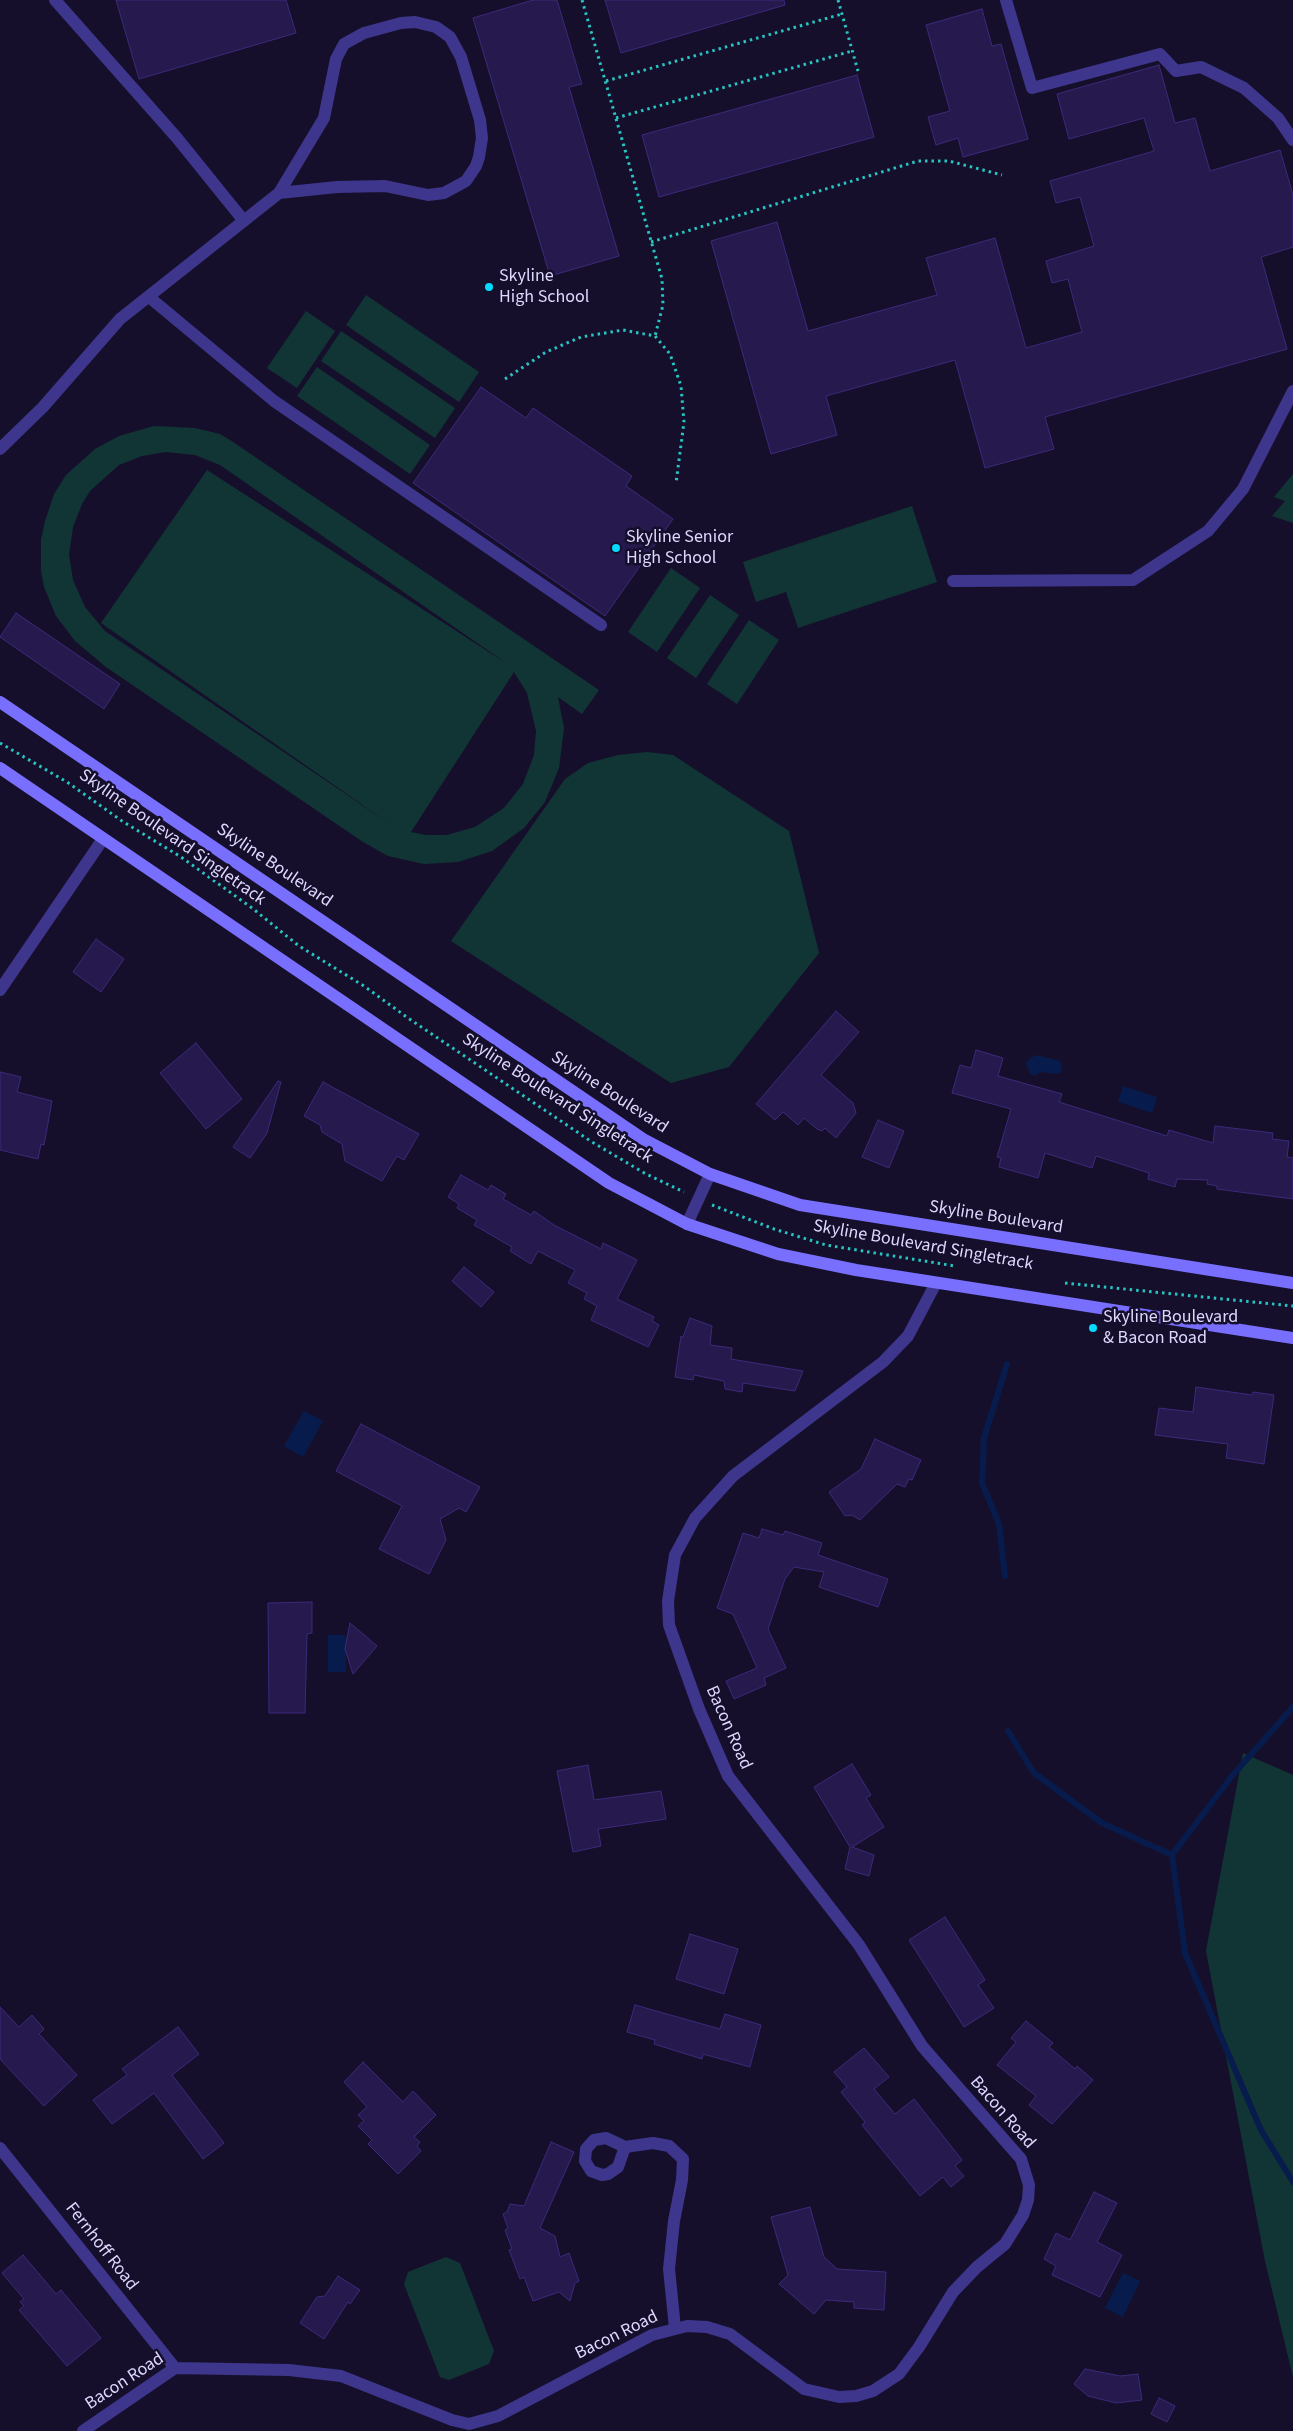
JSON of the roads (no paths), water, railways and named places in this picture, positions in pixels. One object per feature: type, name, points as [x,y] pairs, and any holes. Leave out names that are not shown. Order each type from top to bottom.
[{"type":"main road","name":"Skyline Boulevard","points":[[0,702],[643,1139],[710,1174],[800,1205],[1293,1283]]},
{"type":"main road","points":[[0,768],[609,1183],[687,1224],[778,1254],[936,1283],[1293,1338]]},
{"type":"street","points":[[55,0],[177,138],[244,221]]},
{"type":"street","points":[[1006,0],[1032,88],[1160,54],[1176,71],[1201,67],[1244,88],[1278,118],[1293,140]]},
{"type":"street","points":[[0,449],[43,407],[120,319],[279,193],[324,118],[336,59],[344,44],[364,33],[401,23],[415,22],[436,27],[450,37],[461,57],[482,138],[476,166],[466,181],[444,192],[428,195],[385,186],[337,187],[279,193]]},
{"type":"street","points":[[149,297],[274,401],[601,625]]},
{"type":"street","points":[[953,580],[1133,580],[1208,531],[1244,490],[1293,391]]},
{"type":"street","points":[[0,990],[103,839]]},
{"type":"street","points":[[687,1224],[710,1174]]},
{"type":"street","name":"Bacon Road","points":[[83,2431],[175,2368],[289,2370],[341,2376],[452,2420],[469,2424],[498,2416],[652,2335],[675,2328],[707,2327],[730,2334],[804,2389],[839,2397],[856,2396],[873,2391],[899,2374],[919,2347],[953,2292],[977,2267],[1005,2244],[1023,2215],[1028,2200],[1029,2185],[1022,2159],[922,2046],[859,1944],[728,1776],[699,1709],[669,1625],[668,1601],[675,1555],[695,1518],[733,1476],[884,1362],[908,1336],[936,1283]]},
{"type":"street","points":[[625,2147],[643,2143],[662,2143],[674,2149],[683,2159],[682,2180],[674,2220],[670,2269],[675,2328]]},
{"type":"street","name":"Fernhoff Road","points":[[0,2148],[175,2368]]},
{"type":"water","points":[[1036,1055],[1060,1061],[1062,1065],[1061,1072],[1056,1074],[1042,1072],[1034,1076],[1030,1073],[1026,1064],[1028,1060]]},
{"type":"water","points":[[1123,1086],[1157,1097],[1152,1113],[1118,1102]]},
{"type":"water","points":[[304,1411],[323,1421],[303,1457],[284,1446]]},
{"type":"water","points":[[328,1635],[346,1635],[346,1672],[328,1672]]},
{"type":"water","points":[[1123,2273],[1140,2281],[1123,2317],[1105,2308]]},
{"type":"waterway","points":[[1005,1576],[999,1524],[982,1483],[984,1438],[1007,1364]]},
{"type":"waterway","points":[[1172,1855],[1232,1776],[1293,1707]]},
{"type":"waterway","points":[[1008,1731],[1034,1773],[1102,1823],[1172,1855],[1185,1953],[1261,2130],[1293,2182]]},
{"type":"place","name":"Skyline High School","points":[[489,287]]},
{"type":"place","name":"Skyline Senior High School","points":[[616,548]]},
{"type":"place","name":"Skyline Boulevard & Bacon Road","points":[[1093,1328]]}]
